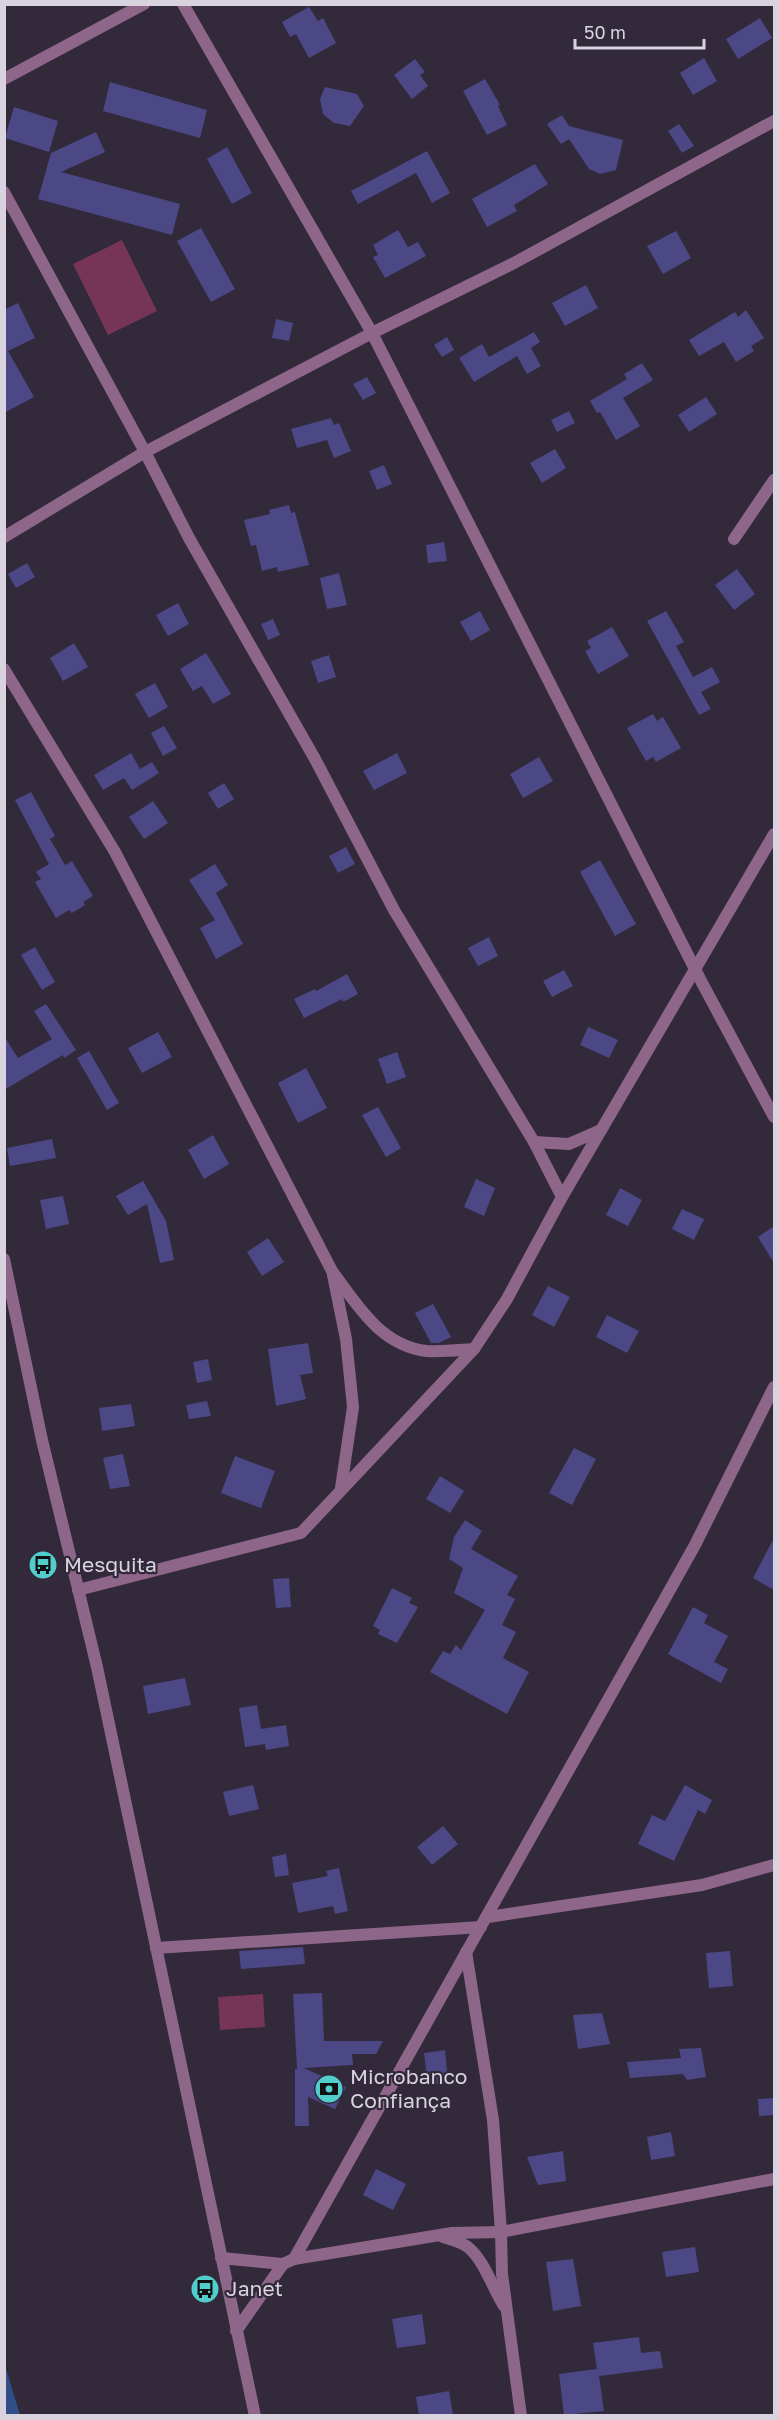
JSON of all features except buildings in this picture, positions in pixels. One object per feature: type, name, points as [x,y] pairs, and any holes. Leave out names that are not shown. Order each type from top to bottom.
[{"type":"street","points":[[4,79],[144,4]]},
{"type":"street","points":[[183,4],[372,333],[695,967],[774,1117]]},
{"type":"street","points":[[4,545],[8,535],[145,452],[372,333],[514,263],[774,121]]},
{"type":"street","points":[[4,192],[189,538],[315,759],[394,910],[534,1142],[561,1197]]},
{"type":"street","points":[[734,539],[774,480]]},
{"type":"street","points":[[4,669],[115,852],[332,1271],[371,1323],[399,1344],[429,1351],[474,1349]]},
{"type":"street","points":[[78,1590],[302,1533],[341,1488],[474,1349],[507,1299],[561,1197],[774,834]]},
{"type":"street","points":[[534,1142],[569,1144],[601,1130]]},
{"type":"street","points":[[4,1259],[42,1440],[97,1667],[255,2415]]},
{"type":"street","points":[[332,1271],[346,1339],[353,1407],[341,1488]]},
{"type":"street","points":[[236,2331],[288,2262],[484,1922],[695,1545],[774,1387]]},
{"type":"street","points":[[156,1948],[484,1922],[702,1885],[774,1865]]},
{"type":"street","points":[[466,1952],[493,2121],[502,2274],[521,2415]]},
{"type":"street","points":[[220,2258],[288,2262],[452,2233],[501,2232],[774,2179]]},
{"type":"street","points":[[436,2236],[457,2241],[470,2249],[507,2313]]},
{"type":"shaded area","points":[[122,240],[157,311],[108,335],[73,264]]},
{"type":"shaded area","points":[[263,1994],[265,2027],[220,2030],[218,1997]]},
{"type":"water","points":[[4,2362],[20,2415],[5,2415]]},
{"type":"place","name":"Mesquita","points":[[43,1565]]},
{"type":"place","name":"Microbanco Confiança","points":[[329,2089]]},
{"type":"place","name":"Janet","points":[[205,2289]]}]
